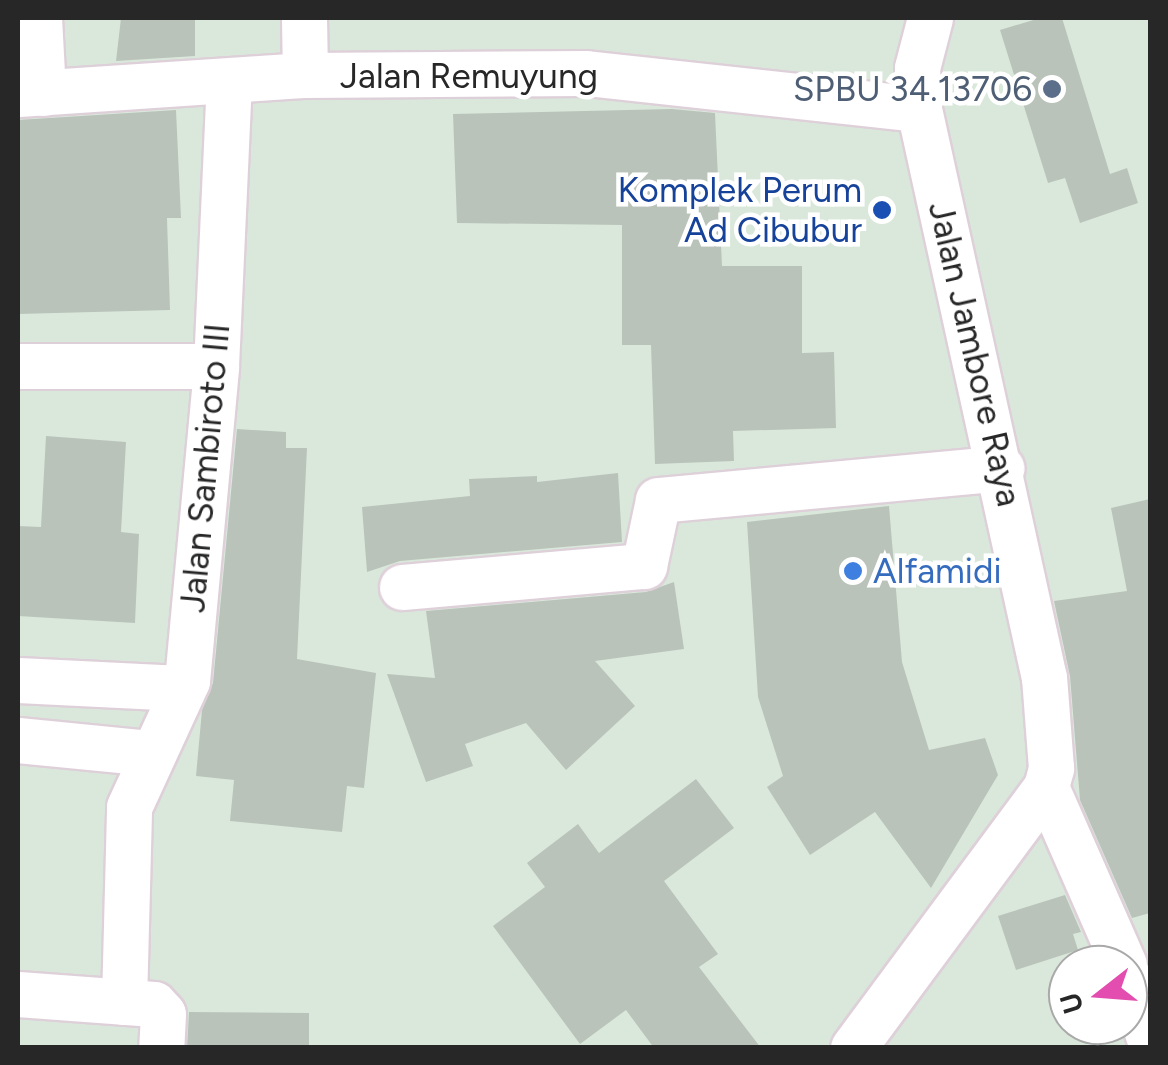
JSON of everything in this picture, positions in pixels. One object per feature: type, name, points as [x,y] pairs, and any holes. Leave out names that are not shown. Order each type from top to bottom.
[{"type":"street","points":[[30,94],[39,18]]},
{"type":"street","points":[[304,18],[305,75]]},
{"type":"street","name":"Jalan Jambore Raya","points":[[930,18],[916,68],[919,109],[1002,468],[1044,678],[1051,744],[1046,787]]},
{"type":"street","name":"Jalan Remuyung","points":[[30,94],[305,75],[586,73],[919,109]]},
{"type":"street","name":"Jalan Sambiroto III","points":[[124,1002],[128,808],[181,688],[216,366],[229,81]]},
{"type":"street","points":[[18,366],[216,366]]},
{"type":"street","points":[[402,586],[644,566],[658,500],[1002,468]]},
{"type":"street","points":[[18,680],[181,688]]},
{"type":"street","points":[[18,740],[151,754]]},
{"type":"street","points":[[853,1048],[1046,787],[1129,943]]},
{"type":"street","points":[[18,994],[158,1006],[162,1048]]},
{"type":"building","points":[[121,18],[195,18],[195,56],[116,61]]},
{"type":"building","points":[[1040,18],[1062,18],[1110,174],[1127,168],[1138,203],[1080,223],[1065,178],[1048,183],[1000,30]]},
{"type":"building","points":[[672,109],[715,113],[722,266],[802,266],[802,353],[834,352],[836,428],[733,431],[734,461],[655,464],[651,345],[622,345],[622,225],[457,223],[453,114]]},
{"type":"building","points":[[176,110],[181,218],[167,218],[170,310],[18,314],[18,120]]},
{"type":"building","points":[[237,429],[286,432],[286,448],[307,448],[297,659],[376,673],[364,788],[347,786],[342,832],[230,821],[234,780],[196,776],[202,710],[213,683]]},
{"type":"building","points":[[46,436],[126,442],[121,532],[139,534],[135,623],[18,616],[18,526],[41,527]]},
{"type":"building","points":[[618,473],[622,542],[400,561],[367,572],[362,507],[470,496],[469,479],[537,476],[537,482]]},
{"type":"building","points":[[1150,499],[1150,913],[1132,918],[1080,800],[1070,676],[1054,601],[1127,591],[1111,508]]},
{"type":"building","points":[[889,506],[902,662],[929,750],[985,738],[998,775],[931,888],[875,812],[810,855],[767,787],[783,776],[758,697],[747,522]]},
{"type":"building","points":[[674,582],[684,649],[595,661],[635,706],[566,770],[526,723],[465,744],[473,766],[426,782],[387,674],[435,678],[426,611],[646,592]]},
{"type":"building","points":[[696,779],[734,828],[664,881],[718,954],[699,967],[761,1048],[654,1048],[626,1010],[580,1044],[493,926],[545,887],[527,863],[578,824],[599,853]]},
{"type":"building","points":[[1065,895],[1081,932],[1073,934],[1076,945],[1048,945],[1048,960],[1016,970],[998,916]]},
{"type":"building","points":[[189,1012],[309,1013],[309,1048],[187,1048]]},
{"type":"place","name":"SPBU 34.13706","points":[[1052,89]]},
{"type":"place","name":"Komplek Perum Ad Cibubur","points":[[882,210]]},
{"type":"place","name":"Alfamidi","points":[[853,571]]}]
